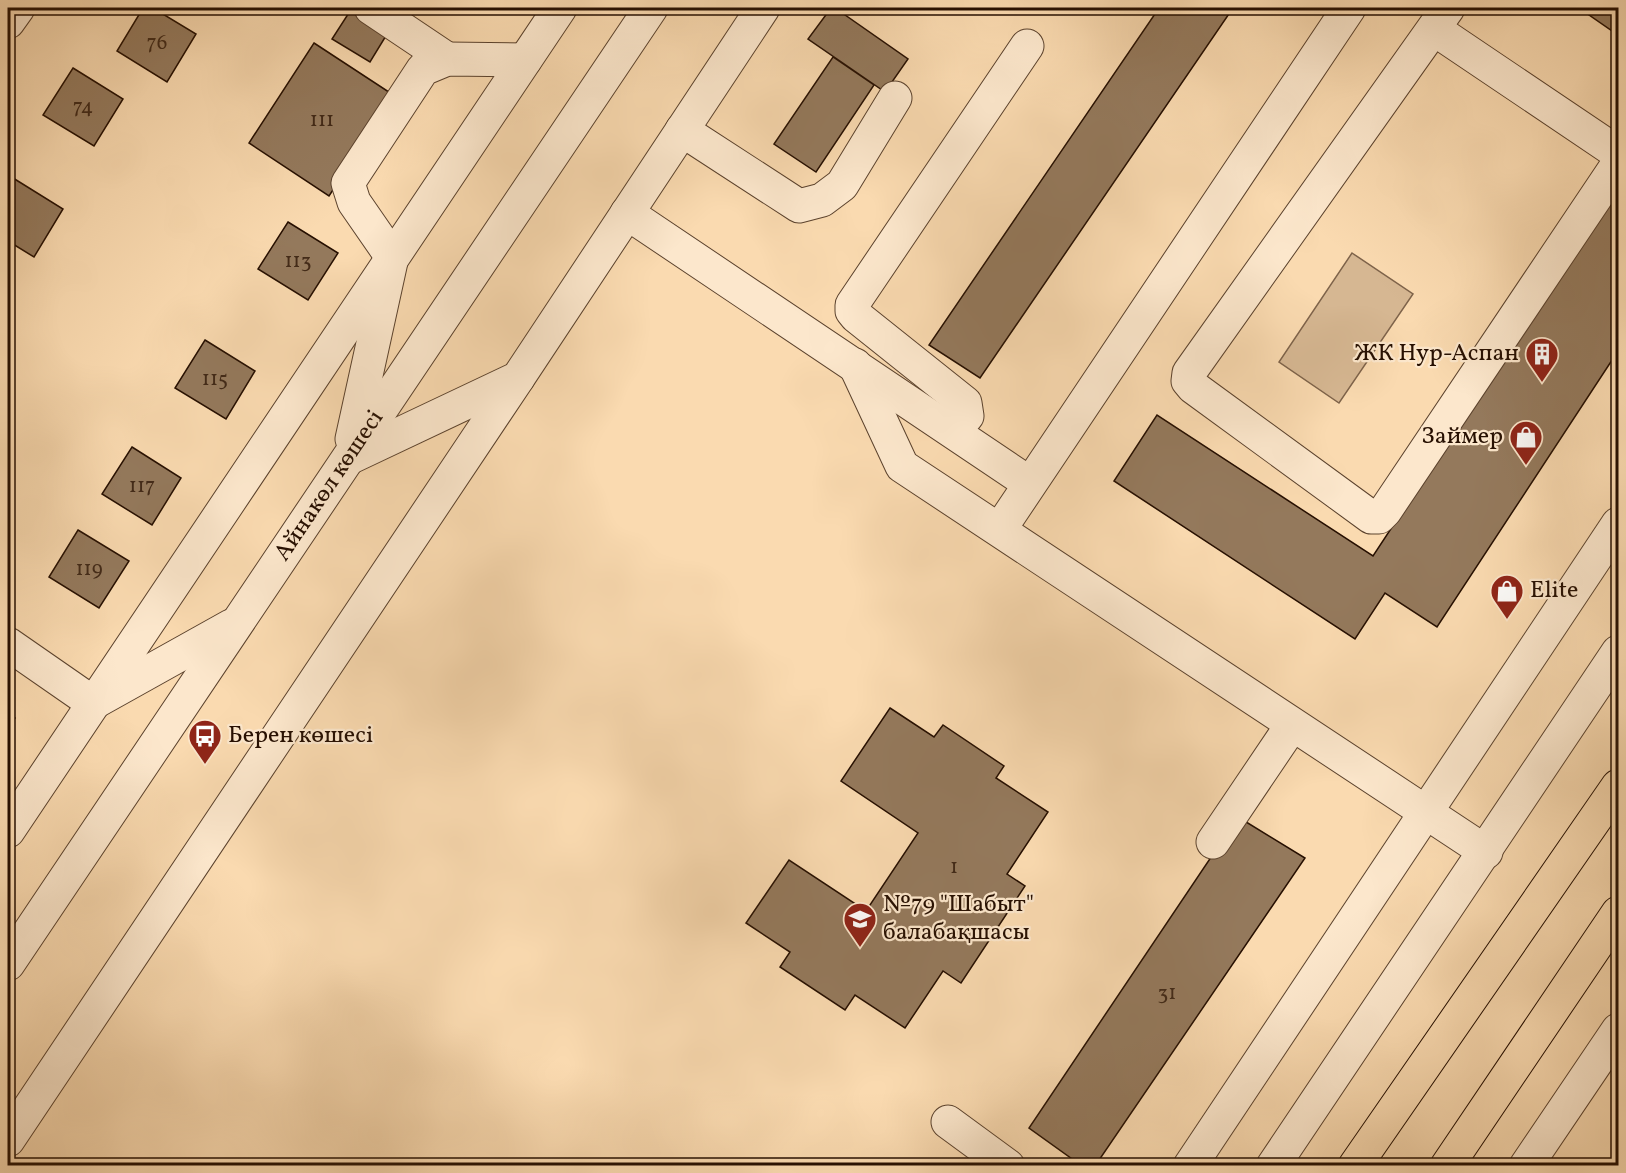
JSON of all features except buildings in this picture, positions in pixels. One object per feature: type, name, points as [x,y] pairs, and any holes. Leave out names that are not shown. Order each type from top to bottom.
[{"type":"main road","points":[[1355,1166],[1618,786]]},
{"type":"main road","points":[[1447,1166],[1618,913]]},
{"type":"street","points":[[8,22],[18,8]]},
{"type":"street","points":[[371,8],[447,59]]},
{"type":"street","points":[[8,831],[560,8]]},
{"type":"street","name":"Айнакөл көшесі","points":[[8,964],[651,8]]},
{"type":"street","points":[[8,1140],[763,8]]},
{"type":"street","points":[[1000,529],[1349,8]]},
{"type":"street","points":[[1618,153],[1441,18],[1189,373],[1188,381],[1230,415],[1371,517],[1378,517],[1385,511],[1618,164]]},
{"type":"street","points":[[949,427],[960,424],[967,416],[965,403],[856,316],[852,311],[852,304],[1027,46]]},
{"type":"street","points":[[348,459],[392,258],[354,202],[348,183],[423,69],[447,59],[525,60]]},
{"type":"street","points":[[682,130],[799,206],[822,200],[842,185],[895,98]]},
{"type":"street","points":[[627,213],[949,427],[1029,483]]},
{"type":"street","points":[[855,365],[902,466],[1486,852]]},
{"type":"street","points":[[348,459],[518,378]]},
{"type":"street","points":[[1190,1166],[1618,525]]},
{"type":"street","points":[[93,703],[237,623]]},
{"type":"street","points":[[8,644],[93,703]]},
{"type":"street","points":[[1273,1166],[1486,852],[1618,652]]},
{"type":"street","points":[[1213,842],[1292,725]]},
{"type":"street","points":[[1527,1166],[1618,1030]]},
{"type":"street","points":[[948,1122],[1008,1166]]},
{"type":"shaded area","points":[[1352,253],[1413,294],[1339,403],[1279,362]]},
{"type":"place","name":"ЖК Нур-Аспан","points":[[1542,383]]},
{"type":"place","name":"Займер","points":[[1526,466]]},
{"type":"place","name":"Elite","points":[[1507,620]]},
{"type":"place","name":"Берен көшесі","points":[[205,765]]},
{"type":"place","name":"№79 \"Шабыт\" балабақшасы","points":[[860,948]]}]
